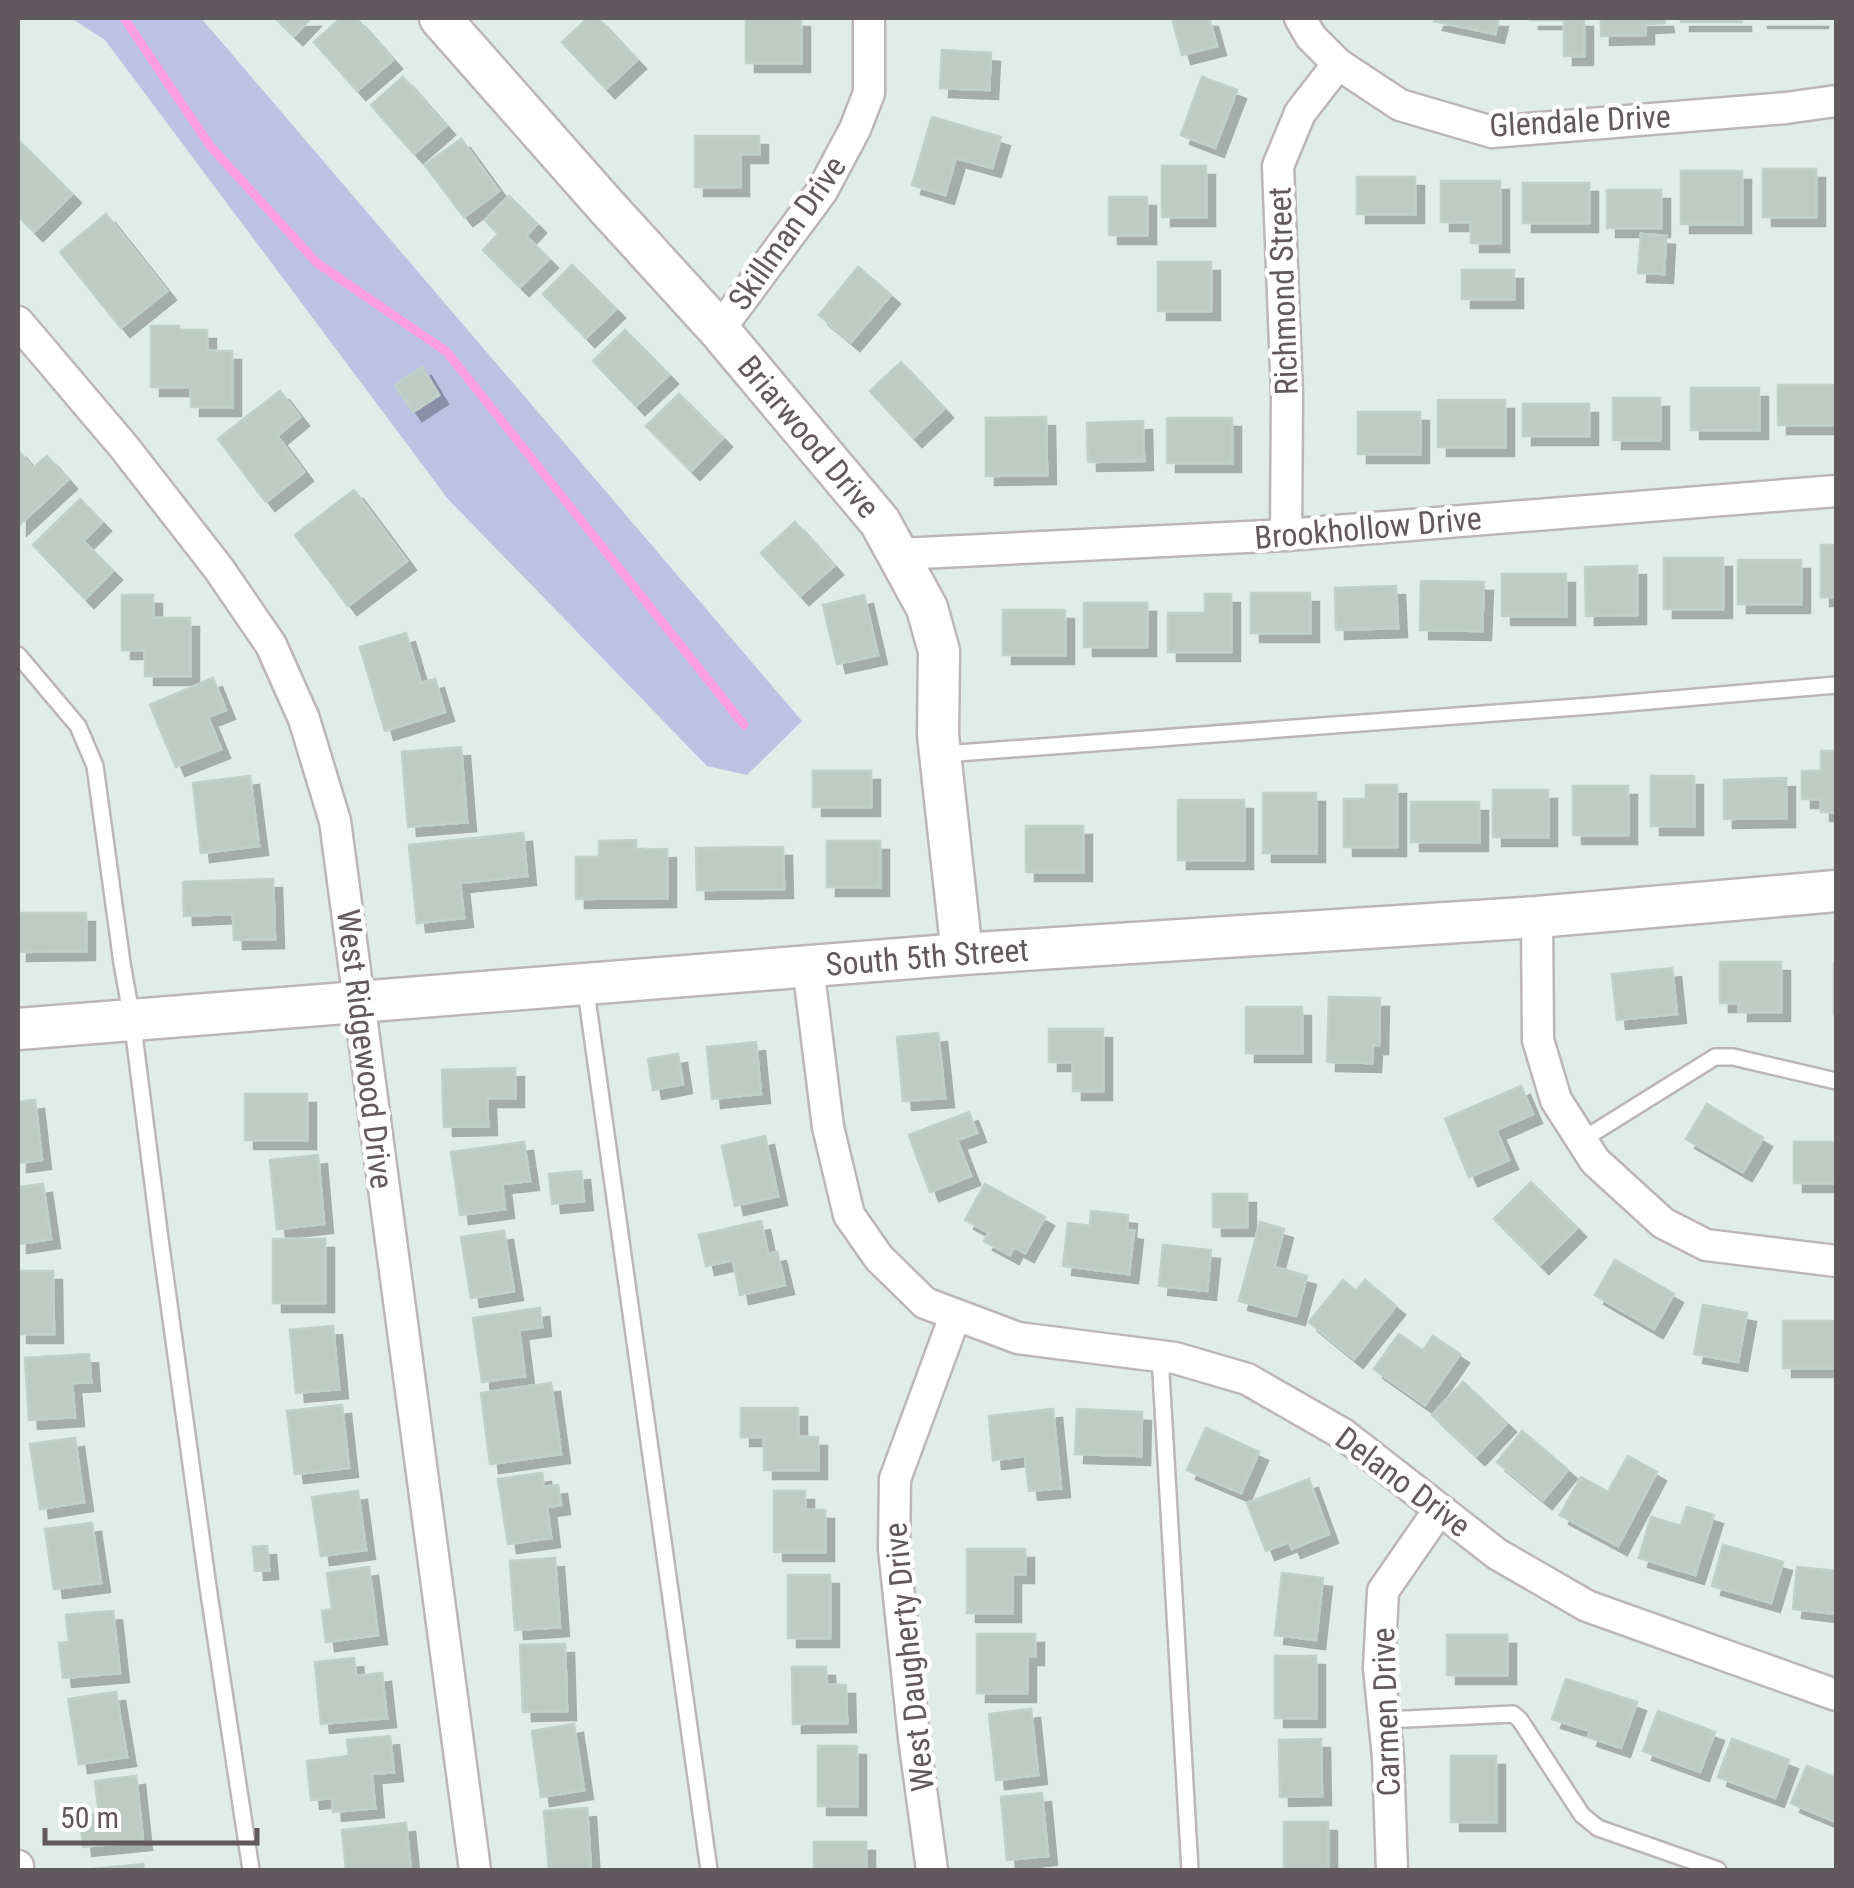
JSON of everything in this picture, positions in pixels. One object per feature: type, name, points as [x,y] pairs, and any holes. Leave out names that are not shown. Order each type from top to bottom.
[{"type":"street","name":"Briarwood Drive","points":[[440,18],[719,330],[880,522],[899,554],[927,608],[940,652],[938,736],[962,954]]},
{"type":"street","name":"Skillman Drive","points":[[719,330],[822,190],[856,129],[869,92],[869,18]]},
{"type":"street","name":"Glendale Drive","points":[[1300,18],[1338,64],[1400,105],[1492,132],[1836,102]]},
{"type":"street","name":"Richmond Street","points":[[1286,536],[1287,396],[1278,166],[1300,113],[1338,64]]},
{"type":"street","name":"West Ridgewood Drive","points":[[18,322],[220,568],[271,645],[304,719],[335,821],[475,1870]]},
{"type":"street","name":"Brookhollow Drive","points":[[899,554],[1286,536],[1836,491]]},
{"type":"street","name":"South 5th Street","points":[[18,1028],[962,954],[1537,917],[1836,892]]},
{"type":"street","points":[[1537,917],[1538,1040],[1556,1100],[1595,1161],[1663,1222],[1706,1245],[1836,1261]]},
{"type":"street","points":[[808,966],[828,1128],[849,1214],[878,1258],[925,1303],[956,1316]]},
{"type":"street","name":"Delano Drive","points":[[956,1316],[1018,1338],[1160,1356],[1247,1379],[1343,1434],[1498,1554],[1587,1606],[1836,1695]]},
{"type":"street","name":"West Daugherty Drive","points":[[932,1870],[894,1549],[894,1479],[956,1316]]},
{"type":"street","name":"Carmen Drive","points":[[1392,1870],[1380,1668],[1383,1592],[1439,1510]]},
{"type":"lane","points":[[18,655],[78,726],[95,766],[250,1870]]},
{"type":"lane","points":[[940,754],[1836,685]]},
{"type":"lane","points":[[585,984],[709,1870]]},
{"type":"lane","points":[[1582,1140],[1714,1057],[1734,1057],[1836,1081]]},
{"type":"lane","points":[[1160,1356],[1190,1870]]},
{"type":"lane","points":[[1384,1720],[1512,1714],[1520,1720],[1582,1815],[1598,1828],[1718,1870]]},
{"type":"shaded area","points":[[71,18],[201,18],[802,721],[747,775],[707,766],[448,499],[105,40]]},
{"type":"building","points":[[275,18],[311,18],[294,36]]},
{"type":"building","points":[[341,18],[356,18],[393,60],[357,91],[314,42]]},
{"type":"building","points":[[588,18],[598,18],[637,60],[606,89],[562,42]]},
{"type":"building","points":[[746,18],[801,18],[801,63],[746,63]]},
{"type":"building","points":[[1172,18],[1209,18],[1217,46],[1182,55]]},
{"type":"building","points":[[1499,18],[1495,34],[1434,21]]},
{"type":"building","points":[[1530,18],[1584,18],[1584,56],[1564,56],[1564,20]]},
{"type":"building","points":[[1601,18],[1664,18],[1665,23],[1645,24],[1645,35],[1601,36]]},
{"type":"building","points":[[1681,18],[1742,18],[1742,22],[1681,22]]},
{"type":"building","points":[[942,50],[991,53],[989,90],[940,88]]},
{"type":"building","points":[[403,77],[446,126],[414,154],[371,105]]},
{"type":"building","points":[[1202,77],[1237,90],[1215,148],[1181,135]]},
{"type":"building","points":[[932,117],[1001,137],[992,168],[956,158],[945,195],[912,185]]},
{"type":"building","points":[[695,136],[759,136],[759,154],[740,154],[740,187],[695,187]]},
{"type":"building","points":[[461,139],[499,191],[464,217],[425,165]]},
{"type":"building","points":[[18,140],[72,194],[34,232],[18,216]]},
{"type":"building","points":[[1162,166],[1206,166],[1206,217],[1162,217]]},
{"type":"building","points":[[1763,169],[1816,169],[1816,217],[1763,217]]},
{"type":"building","points":[[1681,171],[1742,171],[1742,224],[1681,224]]},
{"type":"building","points":[[1357,177],[1415,177],[1415,214],[1357,214]]},
{"type":"building","points":[[1441,181],[1500,181],[1500,243],[1471,243],[1471,222],[1441,222]]},
{"type":"building","points":[[1523,183],[1589,183],[1589,223],[1523,223]]},
{"type":"building","points":[[1607,190],[1661,190],[1661,228],[1607,228]]},
{"type":"building","points":[[509,196],[537,224],[526,236],[549,259],[520,287],[483,250],[498,234],[485,220]]},
{"type":"building","points":[[1109,197],[1147,197],[1147,235],[1109,235]]},
{"type":"building","points":[[106,214],[167,291],[121,328],[60,252]]},
{"type":"building","points":[[1641,234],[1666,236],[1664,274],[1638,273]]},
{"type":"building","points":[[1158,262],[1211,262],[1211,311],[1158,311]]},
{"type":"building","points":[[572,265],[616,309],[586,338],[543,294]]},
{"type":"building","points":[[858,267],[891,295],[851,342],[819,315]]},
{"type":"building","points":[[1462,270],[1514,270],[1514,299],[1462,299]]},
{"type":"building","points":[[151,326],[207,330],[207,351],[232,351],[232,407],[191,407],[191,387],[151,387]]},
{"type":"building","points":[[625,330],[669,375],[636,406],[593,361]]},
{"type":"building","points":[[901,362],[944,409],[913,438],[870,391]]},
{"type":"building","points":[[422,367],[439,395],[413,412],[395,385]]},
{"type":"building","points":[[1778,385],[1836,385],[1836,425],[1778,425]]},
{"type":"building","points":[[1691,388],[1759,388],[1759,430],[1691,430]]},
{"type":"building","points":[[280,391],[300,417],[277,436],[304,472],[266,502],[218,439]]},
{"type":"building","points":[[679,394],[723,438],[691,471],[646,426]]},
{"type":"building","points":[[1613,398],[1660,398],[1660,440],[1613,440]]},
{"type":"building","points":[[1438,400],[1505,400],[1505,447],[1438,447]]},
{"type":"building","points":[[1523,404],[1589,404],[1589,436],[1523,436]]},
{"type":"building","points":[[1358,412],[1420,412],[1420,454],[1358,454]]},
{"type":"building","points":[[1046,417],[1047,475],[986,476],[986,418]]},
{"type":"building","points":[[1167,418],[1232,418],[1232,463],[1167,463]]},
{"type":"building","points":[[1143,421],[1144,461],[1088,462],[1087,423]]},
{"type":"building","points":[[18,450],[33,468],[47,456],[68,480],[18,526]]},
{"type":"building","points":[[354,490],[407,561],[348,606],[295,535]]},
{"type":"building","points":[[80,499],[102,522],[83,541],[113,571],[85,599],[33,545]]},
{"type":"building","points":[[795,522],[834,566],[800,596],[761,553]]},
{"type":"building","points":[[1821,545],[1836,545],[1836,597],[1821,597]]},
{"type":"building","points":[[1664,558],[1723,558],[1723,609],[1664,609]]},
{"type":"building","points":[[1738,560],[1801,560],[1801,604],[1738,604]]},
{"type":"building","points":[[1637,566],[1637,615],[1586,616],[1585,567]]},
{"type":"building","points":[[1502,574],[1566,574],[1566,616],[1502,616]]},
{"type":"building","points":[[1421,581],[1484,582],[1482,631],[1420,630]]},
{"type":"building","points":[[1396,586],[1398,628],[1336,630],[1335,588]]},
{"type":"building","points":[[1251,593],[1310,593],[1310,633],[1251,633]]},
{"type":"building","points":[[1205,594],[1231,594],[1231,652],[1168,652],[1168,613],[1205,613]]},
{"type":"building","points":[[122,595],[153,595],[153,618],[190,618],[190,676],[145,676],[145,650],[122,650]]},
{"type":"building","points":[[864,595],[878,655],[837,664],[823,605]]},
{"type":"building","points":[[1084,603],[1147,603],[1147,647],[1084,647]]},
{"type":"building","points":[[1003,610],[1065,610],[1065,655],[1003,655]]},
{"type":"building","points":[[406,633],[421,683],[435,679],[445,712],[385,731],[360,647]]},
{"type":"building","points":[[213,678],[226,710],[208,717],[221,749],[176,767],[150,705]]},
{"type":"building","points":[[461,747],[467,822],[408,827],[402,752]]},
{"type":"building","points":[[1821,751],[1836,751],[1836,812],[1821,812],[1821,799],[1802,799],[1802,771],[1821,771]]},
{"type":"building","points":[[813,771],[871,771],[871,807],[813,807]]},
{"type":"building","points":[[250,776],[259,846],[201,853],[193,783]]},
{"type":"building","points":[[1651,776],[1694,776],[1694,826],[1651,826]]},
{"type":"building","points":[[1786,778],[1786,818],[1724,819],[1724,780]]},
{"type":"building","points":[[1366,785],[1397,785],[1397,847],[1344,847],[1344,799],[1366,799]]},
{"type":"building","points":[[1573,786],[1628,786],[1628,835],[1573,835]]},
{"type":"building","points":[[1493,790],[1548,790],[1548,837],[1493,837]]},
{"type":"building","points":[[1263,793],[1316,793],[1316,853],[1263,853]]},
{"type":"building","points":[[1178,800],[1244,800],[1244,860],[1178,860]]},
{"type":"building","points":[[1411,802],[1479,802],[1479,842],[1411,842]]},
{"type":"building","points":[[1026,826],[1083,826],[1083,872],[1026,872]]},
{"type":"building","points":[[523,833],[527,876],[460,883],[464,918],[417,923],[409,845]]},
{"type":"building","points":[[636,840],[636,850],[667,849],[667,898],[576,899],[576,857],[599,857],[599,841]]},
{"type":"building","points":[[827,841],[880,841],[880,887],[827,887]]},
{"type":"building","points":[[783,847],[784,889],[697,890],[696,848]]},
{"type":"building","points":[[273,879],[275,939],[234,940],[233,914],[184,916],[183,882]]},
{"type":"building","points":[[18,913],[86,913],[86,951],[18,952]]},
{"type":"building","points":[[1720,962],[1781,962],[1781,1012],[1739,1012],[1739,1003],[1720,1003]]},
{"type":"building","points":[[1836,964],[1836,1014],[1834,1014]]},
{"type":"building","points":[[1672,968],[1677,1014],[1617,1020],[1612,974]]},
{"type":"building","points":[[1329,997],[1380,998],[1379,1045],[1373,1045],[1372,1063],[1327,1062]]},
{"type":"building","points":[[1246,1007],[1302,1007],[1302,1053],[1246,1053]]},
{"type":"building","points":[[1049,1029],[1103,1029],[1103,1091],[1073,1091],[1073,1062],[1049,1062]]},
{"type":"building","points":[[938,1033],[945,1098],[903,1101],[897,1037]]},
{"type":"building","points":[[756,1042],[761,1094],[712,1099],[707,1047]]},
{"type":"building","points":[[678,1054],[683,1084],[653,1090],[648,1059]]},
{"type":"building","points":[[515,1068],[515,1098],[487,1098],[488,1126],[444,1127],[442,1070]]},
{"type":"building","points":[[1521,1086],[1533,1114],[1496,1130],[1509,1160],[1469,1177],[1445,1119]]},
{"type":"building","points":[[245,1094],[307,1094],[307,1140],[245,1140]]},
{"type":"building","points":[[35,1100],[42,1160],[18,1163],[18,1102]]},
{"type":"building","points":[[1707,1104],[1763,1138],[1743,1172],[1686,1139]]},
{"type":"building","points":[[969,1112],[977,1133],[957,1140],[971,1176],[930,1192],[909,1135]]},
{"type":"building","points":[[765,1136],[778,1196],[735,1206],[722,1146]]},
{"type":"building","points":[[524,1142],[530,1181],[502,1184],[505,1209],[460,1215],[451,1152]]},
{"type":"building","points":[[1794,1142],[1836,1142],[1836,1183],[1794,1183]]},
{"type":"building","points":[[318,1155],[324,1224],[277,1229],[270,1160]]},
{"type":"building","points":[[581,1171],[584,1201],[552,1204],[549,1174]]},
{"type":"building","points":[[1531,1182],[1577,1228],[1540,1265],[1494,1219]]},
{"type":"building","points":[[43,1184],[51,1239],[18,1244],[18,1187]]},
{"type":"building","points":[[985,1184],[1045,1217],[1025,1253],[1014,1247],[1010,1255],[984,1241],[989,1233],[965,1220]]},
{"type":"building","points":[[1213,1194],[1247,1194],[1247,1227],[1213,1227]]},
{"type":"building","points":[[1091,1211],[1128,1215],[1127,1230],[1134,1231],[1129,1274],[1063,1266],[1068,1223],[1090,1226]]},
{"type":"building","points":[[761,1221],[768,1254],[777,1252],[785,1285],[740,1295],[733,1260],[706,1266],[699,1235]]},
{"type":"building","points":[[1260,1222],[1284,1229],[1274,1267],[1307,1276],[1296,1316],[1239,1301]]},
{"type":"building","points":[[504,1231],[514,1291],[471,1298],[461,1237]]},
{"type":"building","points":[[273,1239],[325,1239],[325,1303],[273,1303]]},
{"type":"building","points":[[1163,1245],[1211,1250],[1207,1291],[1159,1286]]},
{"type":"building","points":[[1615,1260],[1674,1294],[1654,1329],[1595,1295]]},
{"type":"building","points":[[18,1271],[53,1271],[54,1334],[18,1334]]},
{"type":"building","points":[[1343,1280],[1356,1291],[1365,1280],[1396,1306],[1354,1359],[1309,1322]]},
{"type":"building","points":[[1703,1305],[1747,1313],[1738,1362],[1694,1354]]},
{"type":"building","points":[[540,1308],[542,1327],[519,1330],[525,1376],[482,1382],[473,1318]]},
{"type":"building","points":[[1783,1321],[1836,1321],[1836,1368],[1783,1368]]},
{"type":"building","points":[[333,1326],[339,1389],[296,1393],[290,1330]]},
{"type":"building","points":[[1399,1334],[1423,1351],[1433,1336],[1460,1354],[1425,1405],[1374,1369]]},
{"type":"building","points":[[89,1354],[91,1382],[72,1383],[75,1417],[29,1420],[25,1358]]},
{"type":"building","points":[[1463,1382],[1507,1423],[1476,1456],[1432,1415]]},
{"type":"building","points":[[551,1383],[561,1454],[490,1464],[481,1393]]},
{"type":"building","points":[[342,1405],[349,1468],[295,1474],[287,1411]]},
{"type":"building","points":[[741,1408],[798,1408],[798,1437],[818,1437],[818,1470],[764,1470],[764,1437],[741,1437]]},
{"type":"building","points":[[1053,1409],[1061,1488],[1029,1491],[1025,1456],[993,1460],[989,1416]]},
{"type":"building","points":[[1077,1409],[1142,1412],[1141,1456],[1075,1454]]},
{"type":"building","points":[[1206,1428],[1259,1452],[1241,1493],[1187,1470]]},
{"type":"building","points":[[1522,1431],[1568,1470],[1543,1500],[1497,1462]]},
{"type":"building","points":[[75,1438],[84,1502],[40,1509],[30,1444]]},
{"type":"building","points":[[1628,1456],[1657,1472],[1618,1546],[1560,1515],[1581,1477],[1608,1492]]},
{"type":"building","points":[[542,1473],[544,1487],[558,1485],[561,1505],[547,1507],[551,1538],[508,1544],[498,1479]]},
{"type":"building","points":[[1309,1479],[1329,1534],[1292,1549],[1289,1542],[1266,1551],[1247,1503]]},
{"type":"building","points":[[358,1491],[366,1550],[321,1556],[312,1497]]},
{"type":"building","points":[[774,1491],[805,1491],[805,1510],[825,1510],[825,1552],[774,1552]]},
{"type":"building","points":[[1687,1507],[1714,1515],[1695,1575],[1639,1558],[1651,1517],[1681,1526]]},
{"type":"building","points":[[92,1523],[101,1583],[54,1589],[45,1529]]},
{"type":"building","points":[[1723,1545],[1783,1562],[1771,1603],[1712,1586]]},
{"type":"building","points":[[267,1546],[269,1570],[255,1571],[253,1547]]},
{"type":"building","points":[[967,1549],[1025,1549],[1025,1574],[1012,1574],[1012,1613],[967,1613]]},
{"type":"building","points":[[555,1558],[560,1627],[515,1630],[510,1561]]},
{"type":"building","points":[[369,1567],[378,1635],[326,1642],[322,1611],[332,1609],[327,1573]]},
{"type":"building","points":[[1797,1567],[1836,1571],[1836,1614],[1793,1609]]},
{"type":"building","points":[[1282,1573],[1323,1578],[1316,1640],[1275,1635]]},
{"type":"building","points":[[788,1575],[830,1575],[830,1638],[788,1638]]},
{"type":"building","points":[[113,1611],[120,1673],[63,1678],[59,1643],[69,1642],[66,1615]]},
{"type":"building","points":[[977,1634],[1035,1634],[1035,1656],[1027,1656],[1027,1693],[977,1693]]},
{"type":"building","points":[[1447,1635],[1507,1635],[1507,1675],[1447,1675]]},
{"type":"building","points":[[565,1644],[567,1711],[523,1712],[520,1645]]},
{"type":"building","points":[[1275,1656],[1316,1656],[1316,1718],[1275,1718]]},
{"type":"building","points":[[354,1658],[356,1676],[382,1673],[387,1718],[321,1724],[315,1662]]},
{"type":"building","points":[[792,1667],[826,1667],[827,1685],[846,1685],[847,1723],[793,1724]]},
{"type":"building","points":[[1566,1679],[1637,1702],[1621,1748],[1588,1737],[1590,1731],[1552,1719]]},
{"type":"building","points":[[116,1692],[127,1757],[79,1764],[68,1699]]},
{"type":"building","points":[[1031,1709],[1038,1775],[996,1780],[989,1714]]},
{"type":"building","points":[[1658,1711],[1715,1732],[1700,1772],[1643,1751]]},
{"type":"building","points":[[574,1724],[584,1790],[541,1797],[532,1731]]},
{"type":"building","points":[[390,1736],[394,1772],[372,1774],[375,1808],[333,1812],[332,1798],[311,1800],[307,1761],[349,1756],[347,1740]]},
{"type":"building","points":[[1321,1739],[1322,1796],[1280,1797],[1279,1740]]},
{"type":"building","points":[[1732,1739],[1789,1760],[1775,1798],[1718,1777]]},
{"type":"building","points":[[818,1746],[857,1746],[857,1806],[818,1806]]},
{"type":"building","points":[[1451,1756],[1496,1756],[1496,1822],[1451,1822]]},
{"type":"building","points":[[1807,1766],[1836,1778],[1836,1822],[1791,1803]]},
{"type":"building","points":[[136,1776],[143,1841],[83,1847],[80,1815],[99,1813],[95,1781]]},
{"type":"building","points":[[1042,1793],[1048,1856],[1007,1860],[1001,1797]]},
{"type":"building","points":[[587,1808],[591,1870],[549,1870],[544,1811]]},
{"type":"building","points":[[1284,1822],[1328,1822],[1328,1870],[1284,1870]]},
{"type":"building","points":[[406,1823],[411,1870],[346,1870],[342,1830]]},
{"type":"building","points":[[814,1842],[866,1842],[866,1870],[814,1870]]},
{"type":"building","points":[[143,1864],[144,1870],[94,1870],[94,1869]]},
{"type":"waterway","points":[[124,18],[211,147],[317,263],[447,352],[744,725]]}]
